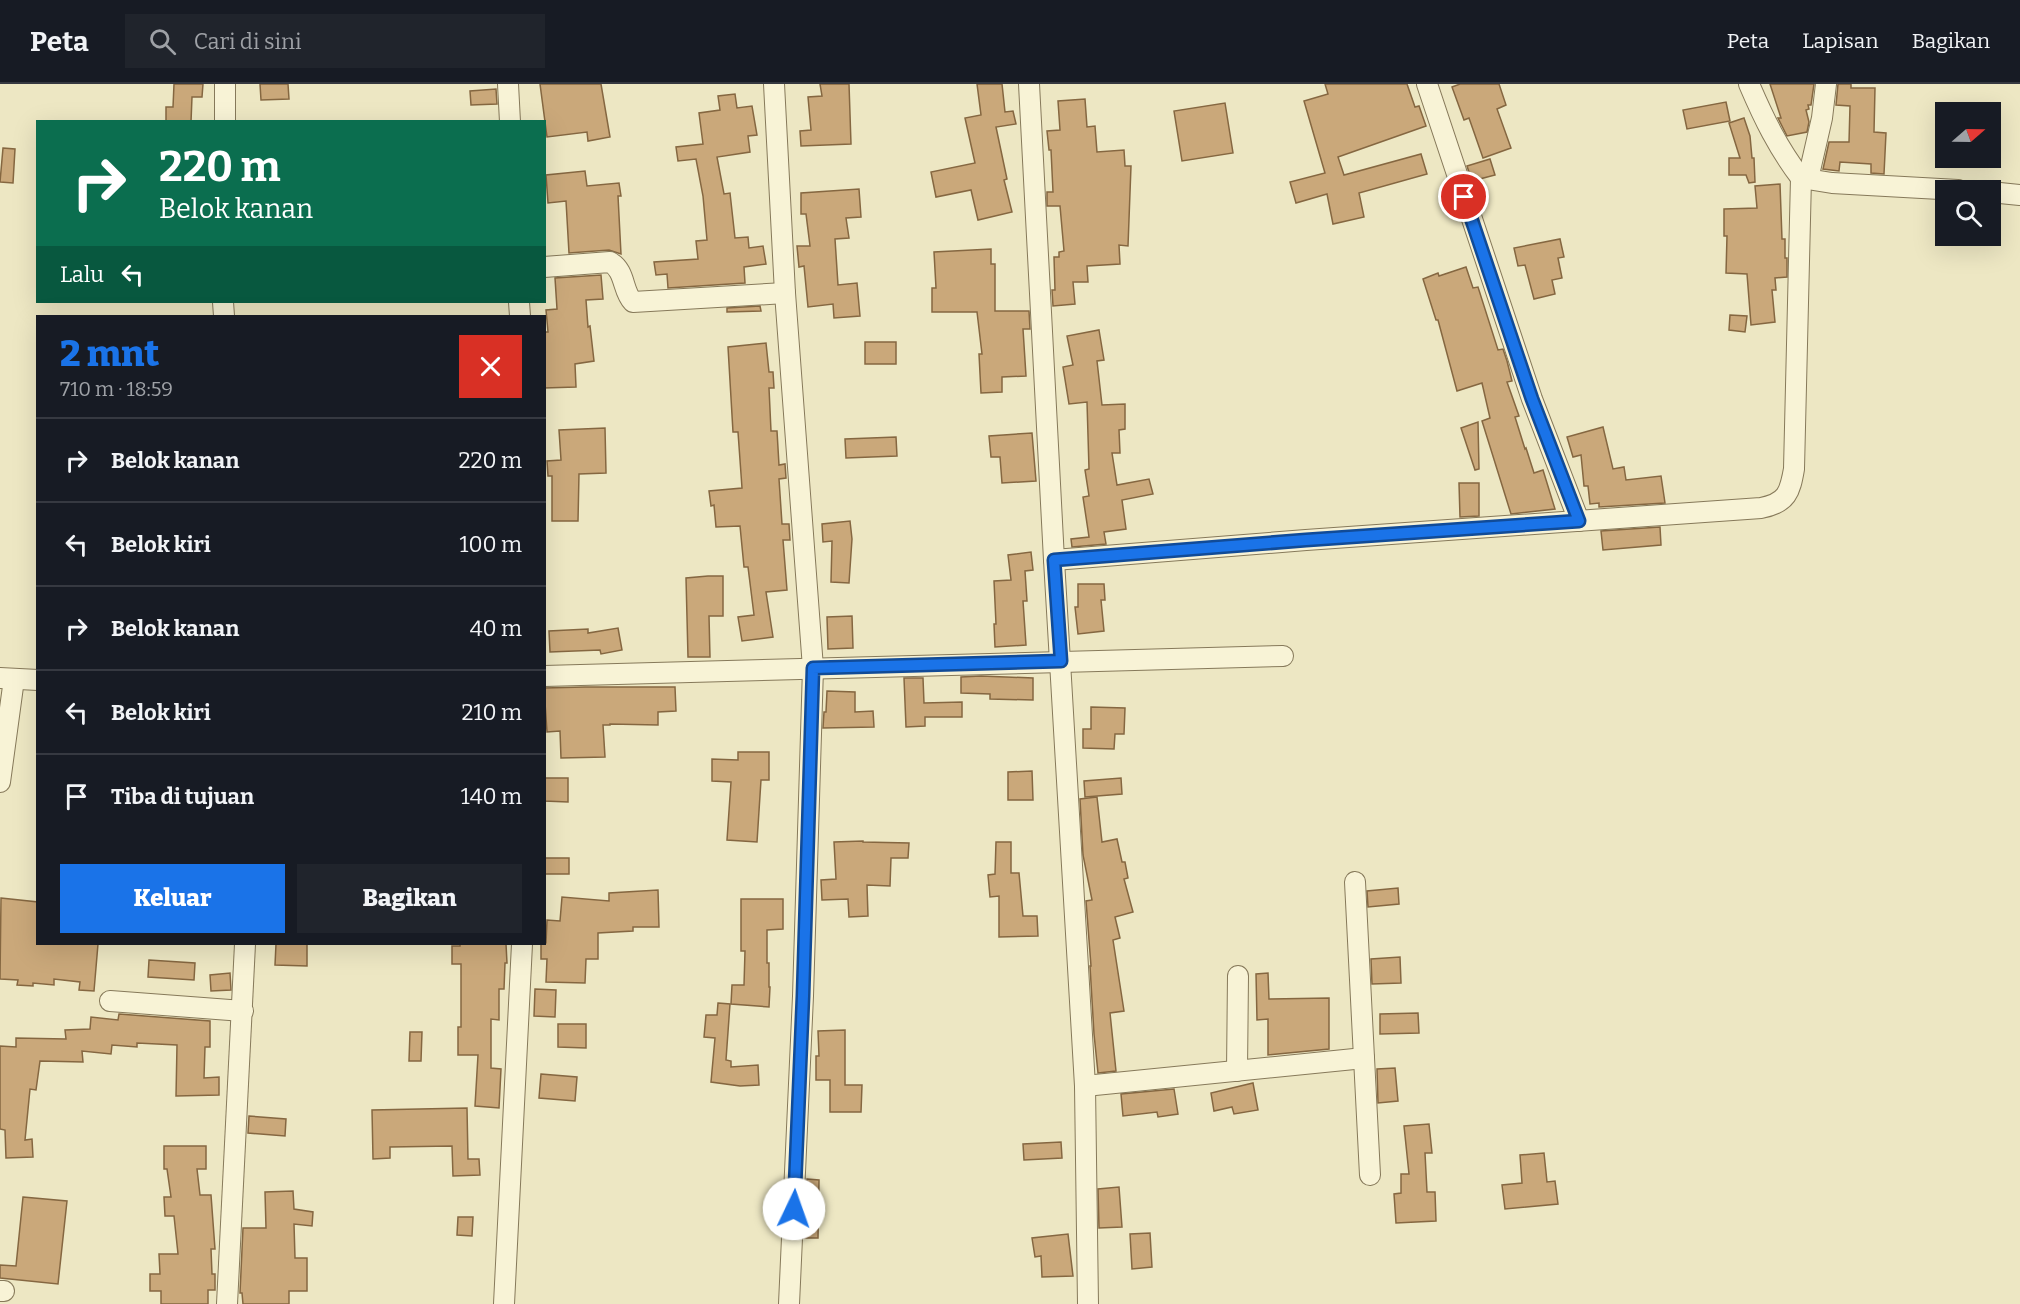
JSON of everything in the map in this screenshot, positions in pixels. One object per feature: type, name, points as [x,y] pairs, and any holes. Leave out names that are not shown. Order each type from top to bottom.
[{"type":"street","points":[[225,84],[225,120]]},
{"type":"street","points":[[508,84],[510,120]]},
{"type":"street","points":[[774,84],[785,293],[813,668],[804,984],[789,1304]]},
{"type":"street","points":[[1029,84],[1085,1086],[1088,1304]]},
{"type":"street","points":[[1427,84],[1532,399],[1579,521]]},
{"type":"street","points":[[1749,84],[1764,120],[1783,154],[1805,178],[1832,183],[1935,189]]},
{"type":"street","points":[[1054,560],[1761,507],[1776,503],[1788,493],[1794,469],[1805,178],[1822,118],[1826,84]]},
{"type":"street","points":[[2001,193],[2020,195]]},
{"type":"street","points":[[546,267],[610,262],[617,266],[629,298],[633,302],[785,293]]},
{"type":"street","points":[[546,676],[1283,656]]},
{"type":"street","points":[[0,782],[7,678],[36,680]]},
{"type":"street","points":[[1355,882],[1370,1175]]},
{"type":"street","points":[[227,1304],[245,945]]},
{"type":"street","points":[[504,1304],[522,945]]},
{"type":"street","points":[[1237,1071],[1238,976]]},
{"type":"street","points":[[110,1001],[243,1011]]},
{"type":"street","points":[[1085,1086],[1364,1058]]},
{"type":"building","points":[[174,84],[203,84],[202,97],[192,97],[191,120],[166,120],[166,107],[173,107]]},
{"type":"building","points":[[260,84],[288,84],[289,99],[261,100]]},
{"type":"building","points":[[540,84],[601,84],[610,137],[588,141],[587,132],[547,137]]},
{"type":"building","points":[[820,84],[849,84],[851,144],[801,146],[800,131],[811,130],[808,97],[822,96]]},
{"type":"building","points":[[977,84],[1002,84],[1005,112],[1013,111],[1016,124],[996,127],[1007,179],[1004,180],[1012,212],[978,220],[971,190],[936,197],[931,172],[975,163],[965,118],[981,115]]},
{"type":"building","points":[[1325,84],[1407,84],[1415,107],[1419,106],[1426,126],[1338,157],[1344,175],[1421,154],[1427,174],[1359,193],[1364,217],[1333,224],[1327,194],[1296,203],[1290,182],[1325,173],[1304,101],[1328,94]]},
{"type":"building","points":[[1460,84],[1499,84],[1506,105],[1497,109],[1511,148],[1483,158],[1469,118],[1464,120],[1452,87]]},
{"type":"building","points":[[1770,84],[1814,84],[1811,105],[1808,105],[1809,109],[1806,110],[1809,122],[1807,132],[1787,136],[1778,118],[1781,118]]},
{"type":"building","points":[[1838,84],[1851,84],[1851,88],[1875,88],[1874,132],[1886,133],[1884,174],[1871,173],[1871,164],[1840,162],[1839,171],[1823,169],[1829,142],[1849,142],[1850,106],[1836,105]]},
{"type":"building","points":[[496,89],[497,104],[471,105],[470,91]]},
{"type":"building","points":[[735,94],[737,108],[752,106],[757,135],[748,136],[750,152],[717,157],[724,194],[730,193],[735,238],[748,237],[749,248],[763,246],[766,264],[744,267],[745,283],[668,288],[667,274],[656,275],[654,262],[698,259],[696,241],[707,240],[703,196],[696,159],[678,161],[676,147],[703,144],[699,113],[720,110],[718,96]]},
{"type":"building","points":[[1085,99],[1087,127],[1095,126],[1097,152],[1124,150],[1125,166],[1131,166],[1128,246],[1119,245],[1120,264],[1087,266],[1088,282],[1073,282],[1075,304],[1053,306],[1054,257],[1059,257],[1059,252],[1064,251],[1060,206],[1047,206],[1047,192],[1053,192],[1051,150],[1049,150],[1047,131],[1060,130],[1058,101]]},
{"type":"building","points":[[1726,102],[1730,121],[1687,129],[1683,110]]},
{"type":"building","points":[[1225,103],[1233,153],[1182,161],[1174,111]]},
{"type":"building","points":[[1744,118],[1750,136],[1752,158],[1754,158],[1755,182],[1749,183],[1746,175],[1729,175],[1729,158],[1740,158],[1729,123]]},
{"type":"building","points":[[3,148],[15,149],[13,183],[0,182]]},
{"type":"building","points":[[1490,159],[1495,175],[1472,181],[1467,166]]},
{"type":"building","points":[[585,171],[587,186],[619,183],[621,254],[609,250],[569,253],[566,201],[548,203],[546,175]]},
{"type":"building","points":[[1780,184],[1782,239],[1785,239],[1787,277],[1775,278],[1776,290],[1772,290],[1775,322],[1751,325],[1747,274],[1726,273],[1727,236],[1724,236],[1724,209],[1757,208],[1755,186]]},
{"type":"building","points":[[859,189],[861,217],[846,218],[849,238],[835,239],[838,285],[857,283],[860,316],[834,318],[833,304],[808,307],[804,266],[799,267],[797,246],[810,246],[806,214],[801,214],[801,193]]},
{"type":"building","points":[[1560,239],[1564,257],[1558,258],[1562,278],[1552,280],[1555,294],[1534,299],[1525,265],[1518,266],[1514,248]]},
{"type":"building","points":[[991,249],[991,264],[995,264],[995,311],[1029,311],[1030,329],[1023,329],[1026,376],[1002,377],[1002,392],[981,393],[979,354],[982,354],[977,312],[932,312],[932,288],[936,288],[934,252]]},
{"type":"building","points":[[1466,267],[1473,288],[1478,287],[1498,350],[1503,349],[1507,361],[1512,381],[1507,382],[1519,416],[1515,417],[1525,449],[1534,473],[1543,470],[1555,509],[1511,514],[1482,421],[1490,418],[1482,383],[1457,391],[1438,320],[1436,320],[1423,279]]},
{"type":"building","points":[[601,275],[603,299],[586,300],[594,361],[575,364],[576,387],[546,388],[546,332],[548,332],[546,310],[557,309],[555,278]]},
{"type":"building","points":[[760,306],[761,311],[727,312],[727,308]]},
{"type":"building","points":[[1730,315],[1747,316],[1745,332],[1729,330]]},
{"type":"building","points":[[1099,330],[1104,360],[1097,361],[1102,405],[1125,404],[1125,429],[1119,430],[1120,453],[1112,453],[1117,485],[1149,479],[1153,494],[1122,500],[1126,529],[1104,532],[1106,544],[1072,547],[1071,539],[1089,537],[1083,497],[1089,496],[1085,470],[1089,469],[1087,402],[1069,404],[1063,367],[1073,365],[1067,336]]},
{"type":"building","points":[[865,342],[896,342],[896,364],[865,364]]},
{"type":"building","points":[[766,343],[769,372],[773,372],[774,388],[769,388],[771,431],[777,431],[779,465],[785,464],[786,478],[779,479],[782,524],[789,524],[790,540],[783,540],[787,590],[766,592],[773,637],[742,641],[738,617],[754,615],[748,567],[744,567],[740,526],[716,527],[714,505],[711,506],[709,491],[742,488],[738,432],[733,432],[728,347]]},
{"type":"building","points":[[1478,422],[1479,469],[1475,470],[1461,428]]},
{"type":"building","points":[[1603,427],[1613,469],[1624,467],[1626,480],[1661,476],[1665,503],[1599,507],[1599,503],[1590,504],[1588,486],[1584,486],[1581,455],[1573,457],[1567,437]]},
{"type":"building","points":[[605,428],[606,473],[579,474],[578,521],[552,521],[552,476],[548,476],[547,461],[561,460],[559,430]]},
{"type":"building","points":[[1032,433],[1036,481],[1002,483],[1000,457],[991,457],[989,436]]},
{"type":"building","points":[[896,437],[897,456],[846,458],[845,439]]},
{"type":"building","points":[[1459,483],[1479,483],[1479,516],[1460,517]]},
{"type":"building","points":[[850,521],[852,539],[849,583],[831,582],[832,541],[823,542],[822,524]]},
{"type":"building","points":[[1660,527],[1661,545],[1603,550],[1601,531]]},
{"type":"building","points":[[1031,552],[1033,570],[1025,571],[1027,601],[1023,601],[1026,645],[995,647],[994,581],[1011,580],[1008,555]]},
{"type":"building","points":[[723,576],[723,616],[709,616],[710,657],[688,657],[686,578]]},
{"type":"building","points":[[1078,584],[1104,584],[1105,600],[1101,600],[1104,631],[1078,634],[1075,607],[1078,607]]},
{"type":"building","points":[[852,616],[853,648],[828,649],[827,617]]},
{"type":"building","points":[[618,628],[622,650],[601,654],[600,650],[550,652],[549,631],[588,629],[588,633]]},
{"type":"building","points":[[961,677],[1033,678],[1033,700],[990,699],[990,694],[961,693]]},
{"type":"building","points":[[904,678],[923,678],[924,703],[962,702],[962,717],[925,717],[925,726],[906,727]]},
{"type":"building","points":[[675,687],[676,711],[658,712],[658,725],[603,725],[605,757],[561,758],[560,731],[547,732],[546,688]]},
{"type":"building","points":[[827,691],[855,692],[855,712],[873,711],[874,727],[823,728]]},
{"type":"building","points":[[1091,707],[1125,708],[1124,734],[1115,734],[1114,749],[1083,748],[1083,729],[1091,729]]},
{"type":"building","points":[[738,752],[769,752],[769,780],[761,780],[757,842],[727,840],[731,782],[712,781],[712,759],[738,760]]},
{"type":"building","points":[[1032,771],[1033,800],[1008,800],[1008,772]]},
{"type":"building","points":[[546,778],[568,778],[568,802],[546,801]]},
{"type":"building","points":[[1121,778],[1122,794],[1085,797],[1084,781]]},
{"type":"building","points":[[1097,797],[1102,842],[1117,839],[1122,862],[1125,862],[1128,878],[1124,879],[1133,912],[1115,917],[1120,938],[1113,940],[1124,1011],[1110,1013],[1116,1071],[1098,1073],[1086,901],[1092,900],[1083,855],[1080,799]]},
{"type":"building","points":[[834,842],[909,843],[908,858],[891,858],[890,886],[867,885],[868,916],[849,917],[848,899],[822,900],[821,880],[836,879]]},
{"type":"building","points":[[996,842],[1011,842],[1011,873],[1019,873],[1023,916],[1037,916],[1038,936],[999,937],[999,896],[990,897],[988,875],[995,874]]},
{"type":"building","points":[[546,858],[569,858],[569,874],[546,874]]},
{"type":"building","points":[[1398,888],[1399,904],[1368,907],[1367,891]]},
{"type":"building","points":[[658,890],[659,927],[633,927],[633,931],[598,933],[598,959],[586,959],[585,983],[546,982],[547,959],[541,959],[541,945],[546,945],[547,920],[560,921],[562,897],[609,901],[609,893]]},
{"type":"building","points":[[1,898],[36,902],[36,945],[98,945],[94,991],[79,990],[80,982],[54,979],[54,985],[33,983],[33,986],[17,985],[18,980],[0,979]]},
{"type":"building","points":[[741,899],[783,899],[783,929],[767,930],[769,1007],[731,1004],[732,985],[744,985],[745,951],[741,951]]},
{"type":"building","points":[[276,945],[307,945],[307,966],[275,965]]},
{"type":"building","points":[[506,945],[504,989],[499,989],[499,1020],[491,1019],[491,1068],[501,1069],[499,1108],[475,1106],[478,1055],[458,1055],[458,1027],[461,1027],[461,964],[452,964],[452,946]]},
{"type":"building","points":[[1400,957],[1401,983],[1372,984],[1371,959]]},
{"type":"building","points":[[149,960],[195,963],[194,980],[148,977]]},
{"type":"building","points":[[230,973],[231,990],[211,991],[210,975]]},
{"type":"building","points":[[1268,973],[1269,999],[1329,998],[1329,1049],[1268,1055],[1268,1019],[1257,1020],[1256,974]]},
{"type":"building","points":[[535,989],[556,990],[555,1017],[534,1016]]},
{"type":"building","points":[[718,1003],[730,1004],[726,1060],[731,1061],[731,1067],[758,1065],[759,1085],[740,1086],[711,1082],[715,1038],[704,1037],[706,1015],[717,1015]]},
{"type":"building","points":[[1418,1013],[1419,1033],[1380,1034],[1380,1014]]},
{"type":"building","points":[[119,1014],[210,1021],[210,1047],[205,1047],[204,1078],[219,1077],[219,1095],[176,1096],[177,1045],[137,1043],[137,1047],[112,1045],[111,1054],[82,1051],[83,1062],[40,1061],[36,1090],[30,1089],[25,1140],[32,1139],[33,1157],[6,1158],[5,1130],[0,1129],[0,1046],[16,1047],[16,1038],[66,1039],[65,1030],[90,1029],[91,1017],[118,1020]]},
{"type":"building","points":[[558,1024],[586,1024],[586,1048],[558,1047]]},
{"type":"building","points":[[845,1030],[845,1085],[862,1085],[861,1112],[830,1112],[830,1080],[816,1080],[816,1056],[819,1056],[818,1031]]},
{"type":"building","points":[[410,1032],[422,1032],[421,1061],[409,1061]]},
{"type":"building","points":[[1395,1068],[1398,1101],[1378,1103],[1377,1069]]},
{"type":"building","points":[[541,1074],[577,1077],[575,1101],[539,1098]]},
{"type":"building","points":[[1253,1083],[1258,1110],[1234,1114],[1232,1107],[1214,1111],[1211,1093]]},
{"type":"building","points":[[1174,1089],[1178,1114],[1158,1117],[1157,1112],[1123,1116],[1121,1094]]},
{"type":"building","points":[[467,1108],[468,1159],[479,1159],[480,1175],[453,1176],[452,1146],[390,1147],[390,1158],[373,1159],[372,1110]]},
{"type":"building","points":[[249,1116],[286,1119],[285,1136],[248,1133]]},
{"type":"building","points":[[1429,1124],[1432,1153],[1425,1153],[1427,1192],[1435,1192],[1436,1221],[1396,1223],[1394,1194],[1401,1193],[1401,1174],[1409,1174],[1404,1126]]},
{"type":"building","points":[[1061,1142],[1062,1158],[1024,1160],[1023,1144]]},
{"type":"building","points":[[164,1146],[206,1146],[206,1169],[197,1169],[200,1195],[211,1195],[215,1249],[211,1249],[212,1274],[215,1274],[215,1290],[208,1290],[208,1304],[161,1304],[161,1291],[150,1291],[150,1274],[160,1274],[159,1254],[178,1254],[174,1216],[165,1216],[164,1197],[171,1197],[167,1169],[164,1169]]},
{"type":"building","points":[[1544,1153],[1547,1182],[1555,1181],[1558,1204],[1505,1209],[1502,1185],[1522,1183],[1520,1155]]},
{"type":"building","points":[[807,1179],[819,1180],[818,1238],[804,1238]]},
{"type":"building","points":[[1119,1187],[1122,1227],[1099,1228],[1098,1189]]},
{"type":"building","points":[[293,1191],[294,1209],[313,1212],[312,1226],[294,1224],[295,1258],[307,1258],[307,1291],[289,1291],[289,1304],[243,1304],[242,1293],[240,1293],[243,1228],[266,1228],[265,1192]]},
{"type":"building","points":[[23,1197],[67,1201],[58,1284],[0,1278],[0,1265],[16,1266]]},
{"type":"building","points":[[458,1217],[473,1217],[472,1236],[457,1235]]},
{"type":"building","points":[[1150,1233],[1152,1267],[1132,1269],[1130,1234]]},
{"type":"building","points":[[1068,1234],[1073,1276],[1042,1277],[1041,1256],[1035,1257],[1032,1238]]},
{"type":"route","points":[[794,1209],[813,668],[1061,661],[1054,560],[1579,521],[1532,399],[1464,197]]}]
